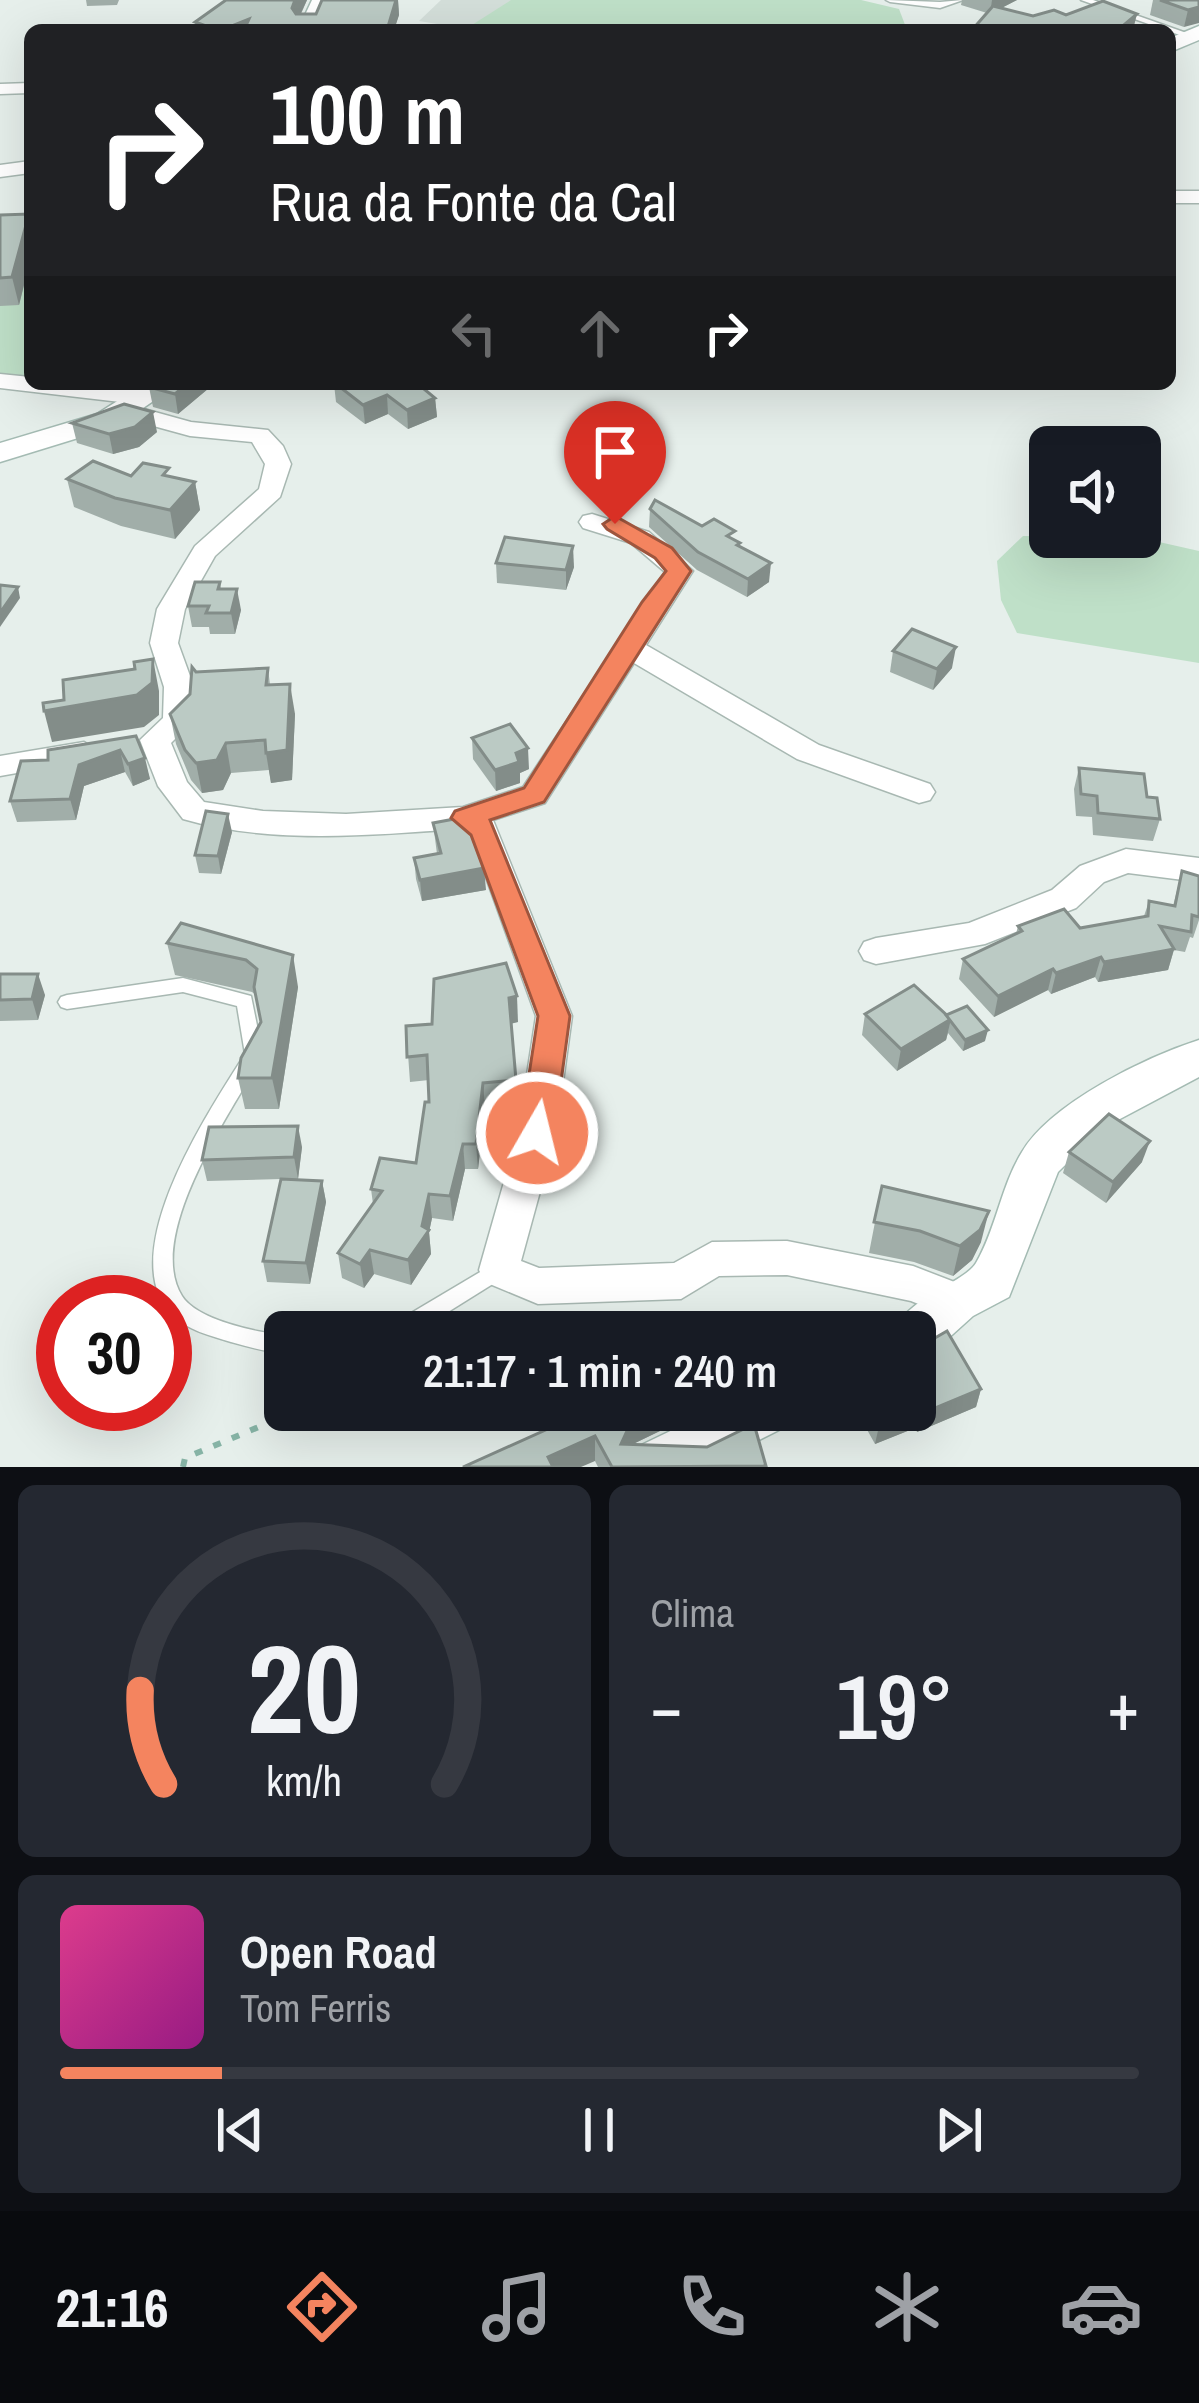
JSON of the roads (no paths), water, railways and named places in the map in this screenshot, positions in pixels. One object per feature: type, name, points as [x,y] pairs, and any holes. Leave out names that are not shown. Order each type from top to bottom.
[{"type":"street","points":[[0,766],[131,744],[178,721],[179,687],[164,643],[171,609],[204,552],[272,492],[278,464],[271,446],[259,435],[190,429],[145,398],[77,390]]},
{"type":"street","points":[[0,453],[145,398]]},
{"type":"street","points":[[131,744],[194,811],[263,822],[346,825],[465,818],[534,795],[679,571],[663,553],[629,531],[592,522]]},
{"type":"street","points":[[627,646],[808,752],[919,792]]},
{"type":"street","points":[[465,818],[484,829],[554,1016],[537,1133],[500,1270],[538,1286],[681,1281],[712,1259],[787,1258],[913,1284],[956,1301]]},
{"type":"street","points":[[876,951],[973,934],[1064,899],[1092,874],[1126,861],[1199,870]]},
{"type":"street","points":[[936,1319],[956,1301],[992,1282],[1040,1161],[1087,1115],[1199,1057]]},
{"type":"street","points":[[651,1467],[724,1431]]},
{"type":"lane","points":[[890,0],[940,5],[959,0]]},
{"type":"lane","points":[[1085,0],[1149,24]]},
{"type":"lane","points":[[67,1002],[183,986],[245,1001],[254,1054],[209,1127],[184,1182],[167,1227],[161,1270],[174,1303],[203,1325],[264,1339]]},
{"type":"lane","points":[[433,1311],[500,1270]]}]
